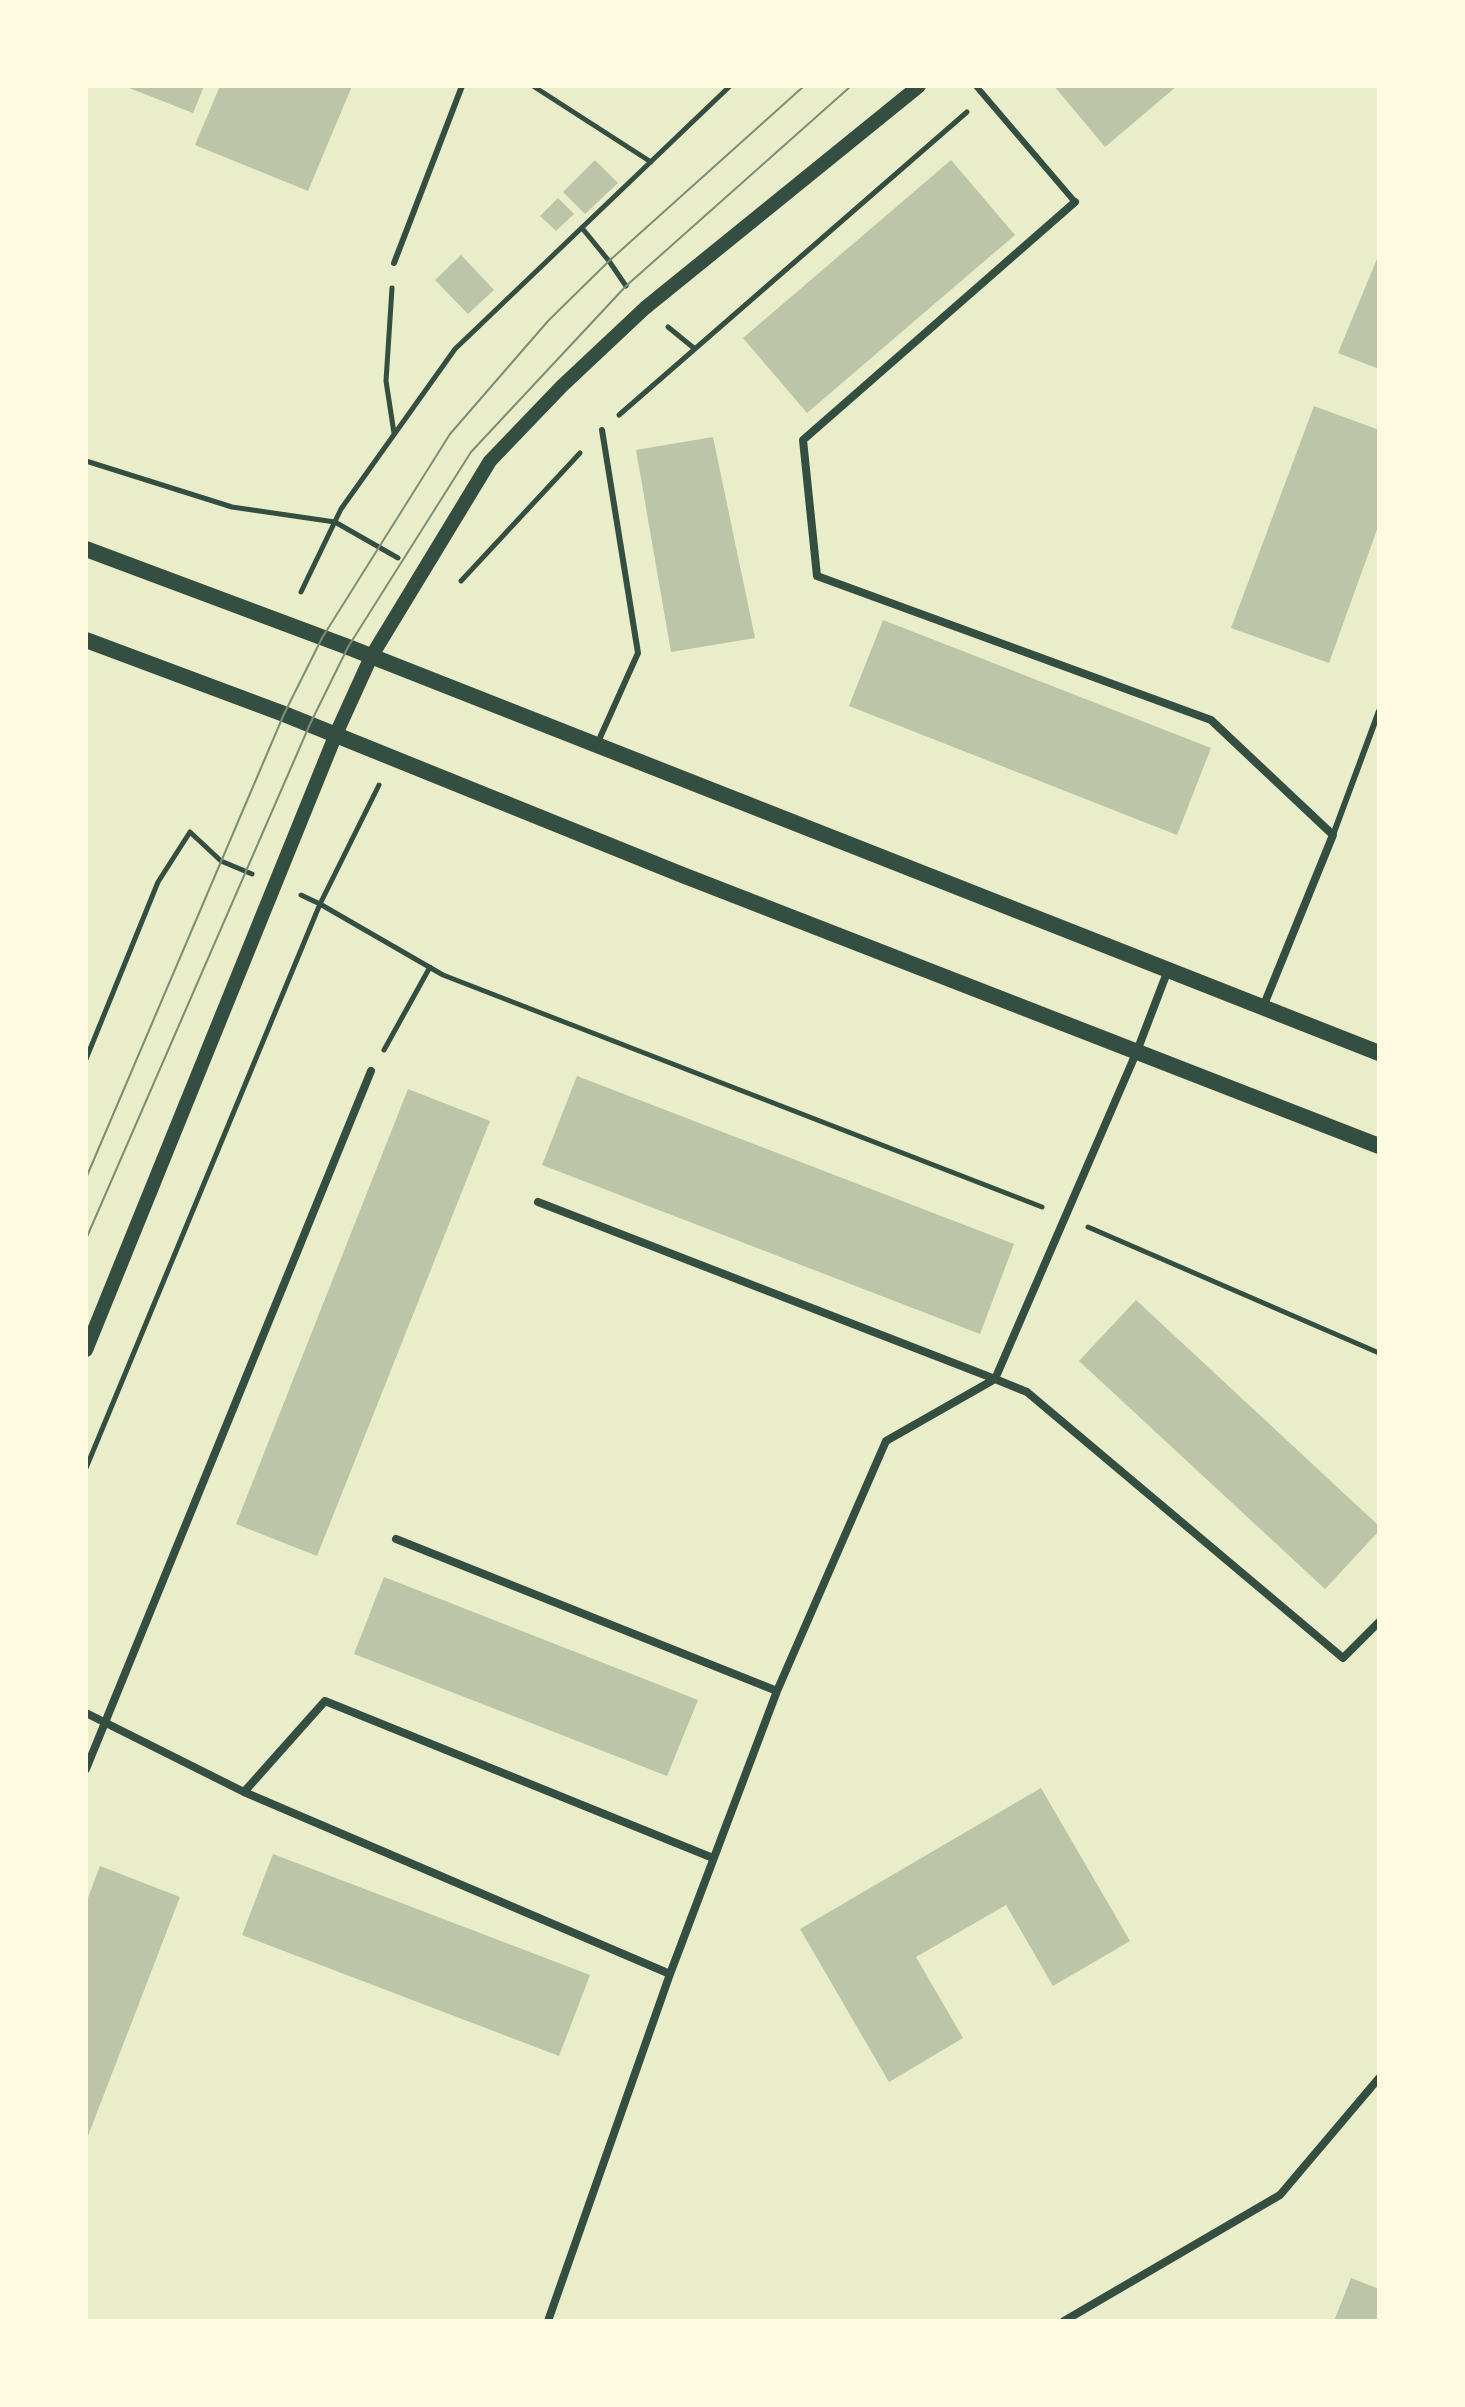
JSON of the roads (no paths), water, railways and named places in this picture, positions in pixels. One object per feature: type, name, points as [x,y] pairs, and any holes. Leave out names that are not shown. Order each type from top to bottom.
[{"type":"main road","points":[[86,549],[597,745],[1379,1053]]},
{"type":"main road","points":[[86,640],[336,734],[680,874],[1379,1146]]},
{"type":"street","points":[[86,1350],[336,734],[371,657],[490,461],[562,386],[645,308],[919,86]]},
{"type":"street","points":[[1075,202],[803,440],[817,576],[1211,720],[1333,835],[1262,1007]]},
{"type":"street","points":[[548,2321],[670,1974],[777,1691],[886,1441],[995,1379],[1137,1051],[1168,970]]},
{"type":"street","points":[[86,1769],[371,1071]]},
{"type":"street","points":[[538,1202],[1027,1392],[1343,1658],[1379,1622]]},
{"type":"street","points":[[396,1539],[777,1691]]},
{"type":"street","points":[[244,1792],[325,1701],[713,1858]]},
{"type":"street","points":[[86,1713],[244,1792],[670,1974]]},
{"type":"street","points":[[1064,2321],[1280,2195],[1379,2078]]},
{"type":"lane","points":[[394,263],[462,86]]},
{"type":"lane","points":[[976,86],[1075,202]]},
{"type":"lane","points":[[597,745],[638,653],[602,430]]},
{"type":"lane","points":[[1333,835],[1379,711]]},
{"type":"tram line","points":[[86,1178],[284,714],[322,638],[450,434],[548,321],[609,261],[804,86]]},
{"type":"tram line","points":[[86,1239],[310,724],[348,647],[471,452],[626,286],[851,86]]}]
